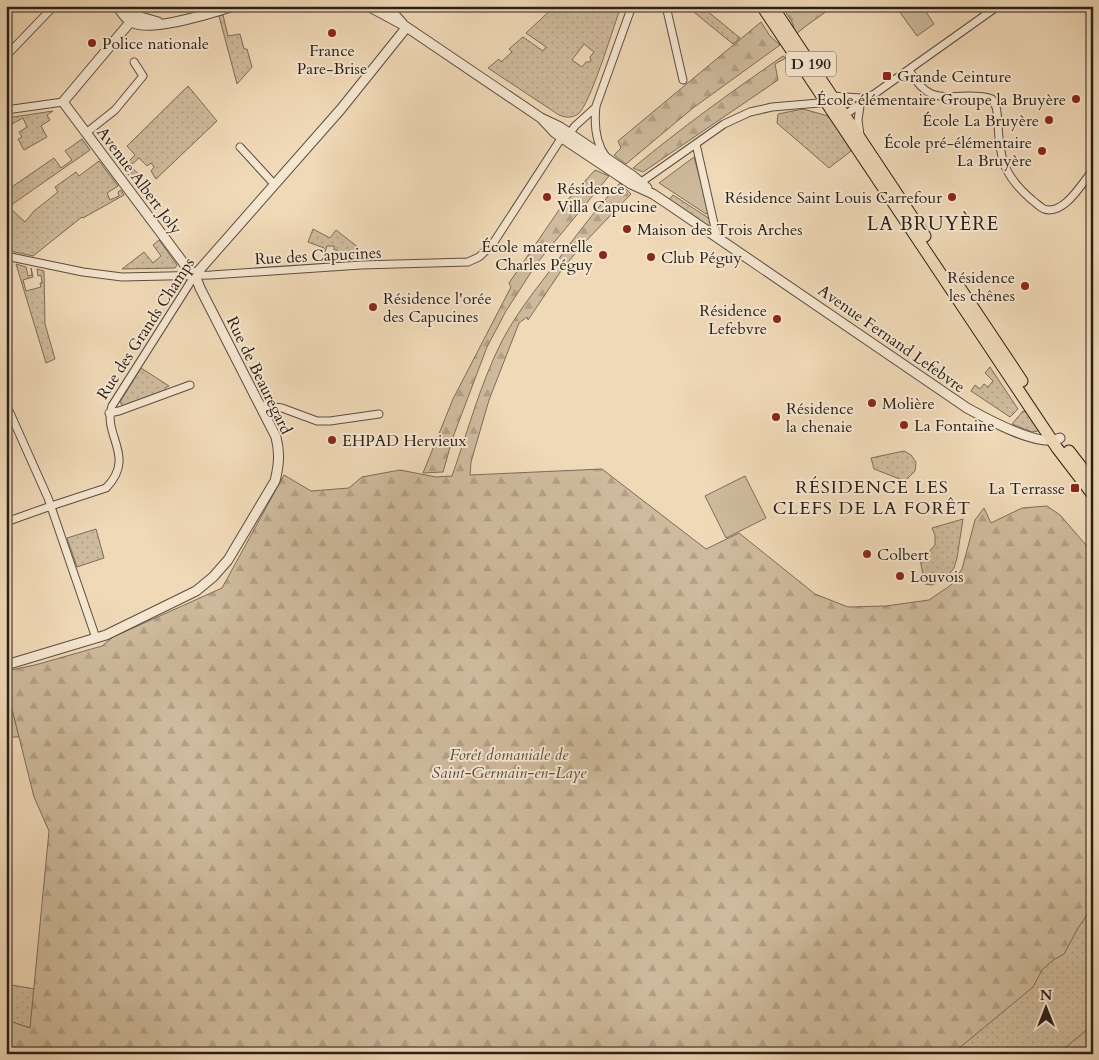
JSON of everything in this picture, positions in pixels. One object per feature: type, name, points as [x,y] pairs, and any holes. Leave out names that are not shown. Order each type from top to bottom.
[{"type":"main road","name":"D 190","points":[[766,8],[790,32],[838,114],[1045,429],[1093,482]]},
{"type":"main road","name":"D 190","points":[[766,8],[828,98]]},
{"type":"main road","name":"D 190","points":[[838,114],[862,141],[1093,495]]},
{"type":"street","points":[[6,56],[54,6]]},
{"type":"street","points":[[118,6],[124,16],[134,18],[146,25],[166,23],[235,6]]},
{"type":"street","points":[[124,6],[134,18]]},
{"type":"street","points":[[607,159],[600,147],[596,133],[596,106],[632,6]]},
{"type":"street","points":[[666,6],[684,80]]},
{"type":"street","points":[[838,114],[860,106],[872,95],[998,6]]},
{"type":"street","name":"Avenue Fernand Lefebvre","points":[[374,7],[394,14],[405,27],[967,408],[1003,427],[1044,441],[1056,440]]},
{"type":"street","points":[[6,110],[64,102],[134,18]]},
{"type":"street","name":"Rue des Grands Champs","points":[[6,522],[106,488],[113,481],[120,462],[109,413],[195,275],[341,109],[405,27]]},
{"type":"street","points":[[86,132],[115,110],[143,76],[134,62]]},
{"type":"street","points":[[909,70],[918,85],[926,91],[943,97],[983,96],[992,99],[998,111],[1001,156],[1008,174],[1017,186],[1043,209],[1054,210],[1068,201],[1093,170]]},
{"type":"street","points":[[638,184],[724,124],[750,112],[828,98],[860,98],[872,95]]},
{"type":"street","points":[[838,114],[860,98]]},
{"type":"street","name":"Avenue Albert Joly","points":[[64,102],[185,265],[195,275]]},
{"type":"street","name":"Rue des Capucines","points":[[6,256],[82,272],[122,277],[195,275],[361,265],[458,263],[474,260],[492,244],[566,136],[596,106]]},
{"type":"street","points":[[860,106],[858,120],[862,141]]},
{"type":"street","name":"Avenue Fernand Lefebvre","points":[[566,136],[607,159],[638,184]]},
{"type":"street","points":[[696,144],[717,237]]},
{"type":"street","points":[[240,147],[274,184]]},
{"type":"street","name":"Rue de Beauregard","points":[[6,664],[106,635],[196,591],[213,577],[228,560],[276,481],[279,467],[279,451],[276,437],[195,275]]},
{"type":"street","points":[[109,413],[190,384]]},
{"type":"street","points":[[6,404],[51,506],[96,638]]},
{"type":"street","points":[[260,404],[282,408],[317,420],[330,421],[379,414]]},
{"type":"green space","points":[[555,6],[612,6],[619,12],[594,83],[583,108],[578,114],[569,117],[559,115],[488,68],[499,59],[501,62],[512,52],[509,49],[523,37],[543,51],[546,47],[526,33]],"holes":[[[584,44],[594,52],[590,57],[591,61],[586,62],[582,67],[572,60]]]},
{"type":"green space","points":[[691,6],[701,6],[740,38],[733,44],[689,8]]},
{"type":"green space","points":[[786,6],[834,6],[796,34],[792,22],[783,8]]},
{"type":"green space","points":[[906,6],[922,6],[934,24],[917,36],[899,11]]},
{"type":"green space","points":[[223,15],[228,36],[240,34],[252,67],[237,84],[219,16]]},
{"type":"green space","points":[[761,22],[770,36],[780,45],[693,108],[626,164],[614,155],[621,148],[618,141]]},
{"type":"green space","points":[[783,56],[786,58],[775,64],[778,80],[643,172],[633,168],[706,110]]},
{"type":"green space","points":[[188,86],[217,121],[156,179],[151,171],[154,167],[151,163],[147,166],[139,158],[130,166],[143,178],[136,185],[115,157],[120,152],[129,161],[135,155],[127,146]]},
{"type":"green space","points":[[803,109],[832,117],[855,148],[829,168],[777,123],[778,114]]},
{"type":"green space","points":[[53,111],[47,115],[50,120],[41,126],[47,137],[24,150],[18,139],[22,137],[19,132],[27,127],[23,118],[10,125],[7,118]]},
{"type":"green space","points":[[82,139],[90,150],[14,203],[10,208],[25,222],[34,211],[58,192],[55,187],[76,172],[79,176],[99,161],[118,186],[107,193],[110,200],[119,196],[118,192],[121,190],[124,195],[82,217],[33,256],[6,250],[6,239],[11,234],[6,230],[6,191],[54,158],[61,168],[72,160],[65,151]]},
{"type":"green space","points":[[694,157],[709,213],[706,214],[659,183]]},
{"type":"green space","points":[[595,170],[609,176],[537,263],[506,311],[487,347],[453,437],[443,472],[423,473],[453,399],[511,287],[509,283],[561,207]]},
{"type":"green space","name":"Forêt domaniale de Saint-Germain-en-Laye","points":[[620,183],[631,194],[563,268],[528,320],[527,317],[519,323],[489,400],[471,462],[470,475],[602,469],[706,549],[739,533],[815,594],[848,607],[886,606],[929,600],[951,585],[962,569],[975,520],[984,508],[991,523],[1022,508],[1047,506],[1060,515],[1093,553],[1093,906],[1064,954],[1053,960],[1042,970],[1033,987],[952,1054],[6,1054],[6,1020],[30,1028],[49,831],[34,797],[10,701],[6,671],[35,665],[102,646],[113,637],[222,588],[284,475],[311,491],[349,488],[362,477],[400,470],[436,477],[452,476],[487,374],[507,332],[524,305],[601,204]]},
{"type":"green space","points":[[673,195],[710,219],[711,228],[669,200]]},
{"type":"green space","points":[[313,229],[330,238],[336,230],[359,248],[350,260],[325,261],[325,258],[336,258],[337,250],[334,250],[334,246],[327,246],[325,252],[323,252],[324,248],[308,242]]},
{"type":"green space","points":[[159,240],[177,265],[175,268],[122,269],[144,252],[153,263],[161,256],[153,245]]},
{"type":"green space","points":[[16,264],[26,267],[28,276],[32,275],[31,268],[33,277],[23,280],[26,291],[41,287],[41,275],[38,276],[37,269],[44,271],[45,324],[55,359],[46,363]]},
{"type":"green space","points":[[990,367],[1018,409],[1010,417],[971,391],[975,385],[980,389],[984,384],[988,387],[993,381],[985,373]]},
{"type":"green space","points":[[141,368],[169,386],[165,388],[165,391],[123,407],[120,402]]},
{"type":"green space","points":[[1023,411],[1026,412],[1038,427],[1038,431],[1032,432],[1012,424]]},
{"type":"green space","points":[[904,451],[911,455],[916,462],[915,471],[905,481],[874,469],[871,458]]},
{"type":"green space","points":[[745,476],[766,518],[726,538],[705,496]]},
{"type":"green space","points":[[963,519],[954,568],[947,577],[932,585],[925,584],[919,555],[928,553],[935,545],[935,535],[932,528]]},
{"type":"green space","points":[[96,529],[104,558],[77,567],[67,538]]},
{"type":"green space","points":[[6,682],[19,737],[6,737]]},
{"type":"green space","points":[[1093,833],[1093,1054],[783,1054]]},
{"type":"green space","points":[[6,984],[35,989],[30,1028],[6,1020]]},
{"type":"green space","points":[[1093,1025],[1093,1054],[1058,1054],[1060,1052]]},
{"type":"place","name":"France Pare-Brise","points":[[332,33]]},
{"type":"place","name":"Police nationale","points":[[92,43]]},
{"type":"place","name":"Grande Ceinture","points":[[887,76]]},
{"type":"place","name":"École élémentaire Groupe la Bruyère","points":[[1076,99]]},
{"type":"place","name":"École La Bruyère","points":[[1049,120]]},
{"type":"place","name":"École pré-élémentaire La Bruyère","points":[[1042,151]]},
{"type":"place","name":"Résidence Villa Capucine","points":[[547,197]]},
{"type":"place","name":"Résidence Saint Louis Carrefour","points":[[952,197]]},
{"type":"place","name":"Maison des Trois Arches","points":[[627,229]]},
{"type":"place","name":"École maternelle Charles Péguy","points":[[603,255]]},
{"type":"place","name":"Club Péguy","points":[[651,257]]},
{"type":"place","name":"Résidence les chênes","points":[[1025,286]]},
{"type":"place","name":"Résidence l'orée des Capucines","points":[[373,307]]},
{"type":"place","name":"Résidence Lefebvre","points":[[777,319]]},
{"type":"place","name":"Molière","points":[[872,403]]},
{"type":"place","name":"Résidence la chenaie","points":[[776,417]]},
{"type":"place","name":"La Fontaine","points":[[904,425]]},
{"type":"place","name":"EHPAD Hervieux","points":[[332,440]]},
{"type":"place","name":"La Terrasse","points":[[1075,488]]},
{"type":"place","name":"Colbert","points":[[867,554]]},
{"type":"place","name":"Louvois","points":[[900,576]]},
{"type":"district","name":"LA BRUYÈRE","points":[[933,223]]},
{"type":"district","name":"RÉSIDENCE LES CLEFS DE LA FORÊT","points":[[872,497]]}]
